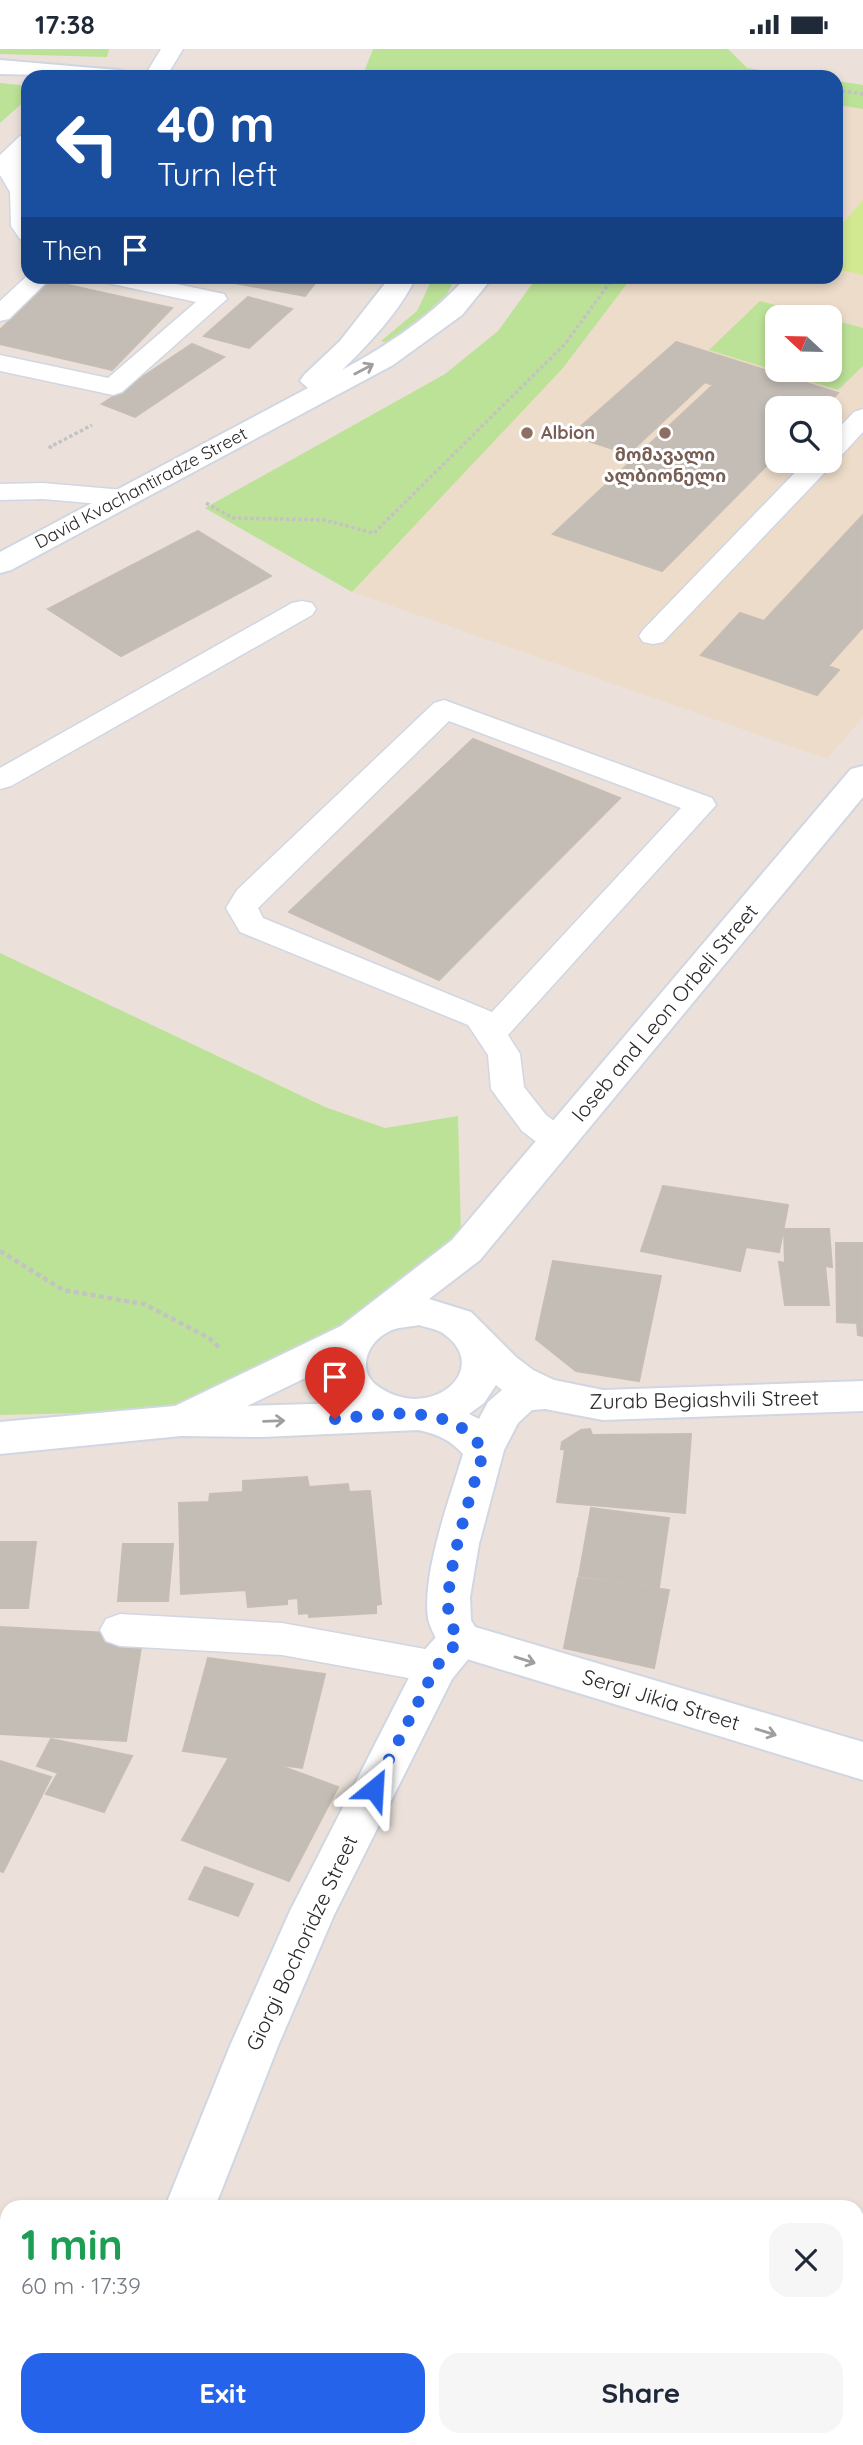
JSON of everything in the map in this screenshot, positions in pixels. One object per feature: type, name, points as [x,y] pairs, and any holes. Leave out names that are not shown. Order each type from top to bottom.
[{"type":"street","points":[[0,67],[35,70]]},
{"type":"street","name":"David Kvachantiradze Street","points":[[281,412],[350,347],[399,284]]},
{"type":"street","name":"David Kvachantiradze Street","points":[[0,564],[383,359],[452,309],[474,284]]},
{"type":"street","name":"Ioseb and Leon Orbeli Street","points":[[368,1327],[466,1250],[863,776]]},
{"type":"street","points":[[466,1250],[459,1287],[476,1348],[484,1450]]},
{"type":"street","points":[[181,1421],[261,1384],[399,1313],[429,1313],[457,1322],[476,1348],[519,1381],[545,1395]]},
{"type":"street","points":[[368,1327],[346,1352],[345,1369],[351,1385],[363,1399],[382,1409],[444,1420],[466,1431],[484,1450]]},
{"type":"street","points":[[0,1438],[181,1421],[262,1422],[411,1415],[453,1406],[476,1386],[476,1348]]},
{"type":"street","points":[[448,1654],[449,1597],[458,1544],[484,1450],[502,1413],[518,1399],[530,1395],[545,1395]]},
{"type":"street","name":"Zurab Begiashvili Street","points":[[545,1395],[603,1405],[863,1396]]},
{"type":"street","name":"Sergi Jikia Street","points":[[448,1654],[863,1761]]},
{"type":"street","name":"Giorgi Bochoridze Street","points":[[193,2200],[254,2046],[313,1911],[448,1654]]},
{"type":"lane","points":[[159,70],[172,49]]},
{"type":"lane","points":[[21,147],[11,156],[11,174],[21,214]]},
{"type":"lane","points":[[0,314],[32,284]]},
{"type":"lane","points":[[0,363],[114,387],[215,299],[145,284]]},
{"type":"lane","points":[[842,439],[863,417]]},
{"type":"lane","points":[[653,636],[810,473]]},
{"type":"lane","points":[[0,492],[69,492],[124,498]]},
{"type":"lane","points":[[0,780],[302,609]]},
{"type":"lane","points":[[489,1035],[701,805],[444,709],[248,897],[242,908],[251,925],[479,1017],[489,1035],[504,1054],[508,1090],[534,1122],[558,1141]]},
{"type":"lane","points":[[120,1630],[282,1639],[448,1654]]},
{"type":"path","points":[[843,91],[863,94]]},
{"type":"path","points":[[205,503],[233,517],[324,520],[374,533],[565,344],[609,284]]},
{"type":"path","points":[[61,452],[50,447],[96,423],[83,418]]},
{"type":"path","points":[[0,1251],[63,1290],[144,1304],[209,1338],[261,1384]]},
{"type":"shaded area","name":"Albion","points":[[843,106],[863,109],[863,717],[827,759],[352,592],[563,368],[627,284],[843,284]]},
{"type":"green space","points":[[0,49],[109,49],[107,57],[0,54]]},
{"type":"green space","points":[[373,49],[728,49],[747,68],[761,70],[365,70]]},
{"type":"green space","points":[[843,82],[863,85],[863,109],[843,106]]},
{"type":"green space","points":[[0,83],[21,85],[21,104],[0,123]]},
{"type":"green space","points":[[863,200],[863,275],[843,270],[843,223]]},
{"type":"green space","points":[[430,284],[452,284],[447,294],[392,345],[381,341],[417,311]]},
{"type":"green space","points":[[532,284],[627,284],[563,368],[352,592],[205,508],[445,374],[498,331]]},
{"type":"green space","points":[[760,301],[775,305],[765,305],[765,367],[709,350]]},
{"type":"green space","points":[[842,322],[863,328],[863,366],[838,390],[812,382],[842,382]]},
{"type":"green space","points":[[0,953],[325,1107],[385,1128],[458,1116],[461,1235],[342,1332],[176,1411],[0,1415]]},
{"type":"building","points":[[47,284],[64,284],[172,308],[112,370],[0,344],[0,330]]},
{"type":"building","points":[[241,284],[314,284],[305,296]]},
{"type":"building","points":[[248,297],[292,309],[249,348],[204,336]]},
{"type":"building","name":"მომავალი ალბიონელი","points":[[676,342],[765,370],[765,382],[803,382],[838,393],[835,396],[765,396],[765,467],[662,571],[553,534],[713,385],[705,382],[628,454],[571,435]]},
{"type":"building","points":[[192,344],[224,357],[135,417],[102,404]]},
{"type":"building","points":[[863,515],[863,627],[828,666],[839,670],[817,695],[701,655],[740,613],[764,621]]},
{"type":"building","points":[[198,531],[271,576],[121,656],[48,609]]},
{"type":"building","points":[[473,739],[620,798],[439,980],[289,912]]},
{"type":"building","points":[[663,1186],[788,1205],[779,1252],[746,1247],[740,1271],[641,1251]]},
{"type":"building","points":[[784,1229],[829,1229],[832,1267],[825,1266],[829,1305],[785,1305],[779,1262],[785,1263]]},
{"type":"building","points":[[836,1243],[863,1243],[863,1336],[858,1335],[857,1323],[837,1322]]},
{"type":"building","points":[[553,1261],[661,1276],[639,1381],[576,1371],[536,1339]]},
{"type":"building","points":[[590,1429],[592,1435],[691,1434],[685,1513],[557,1502],[565,1450],[561,1449],[562,1442],[581,1430]]},
{"type":"building","points":[[307,1477],[309,1487],[348,1484],[349,1492],[370,1491],[381,1604],[376,1605],[376,1613],[309,1617],[309,1613],[299,1614],[298,1598],[287,1599],[287,1604],[248,1607],[246,1590],[181,1594],[179,1503],[209,1502],[210,1494],[243,1492],[243,1481]]},
{"type":"building","points":[[591,1508],[669,1518],[659,1587],[579,1576]]},
{"type":"building","points":[[0,1542],[36,1542],[28,1608],[0,1608]]},
{"type":"building","points":[[123,1544],[173,1544],[168,1601],[118,1601]]},
{"type":"building","points":[[578,1578],[669,1590],[654,1668],[564,1648]]},
{"type":"building","points":[[0,1627],[143,1635],[126,1741],[0,1734]]},
{"type":"building","points":[[208,1658],[325,1674],[302,1768],[183,1751]]},
{"type":"building","points":[[51,1739],[132,1756],[104,1812],[46,1794],[58,1773],[37,1766]]},
{"type":"building","points":[[228,1759],[278,1765],[338,1787],[289,1881],[182,1840]]},
{"type":"building","points":[[0,1761],[51,1777],[3,1872],[0,1871]]},
{"type":"building","points":[[205,1867],[253,1884],[238,1916],[189,1899]]},
{"type":"place","name":"Albion","points":[[527,433]]},
{"type":"place","name":"მომავალი ალბიონელი","points":[[665,433]]},
{"type":"route","points":[[335,1419],[418,1415],[444,1420],[466,1431],[484,1450],[458,1544],[449,1597],[450,1620],[459,1640],[436,1667],[374,1789]]}]
